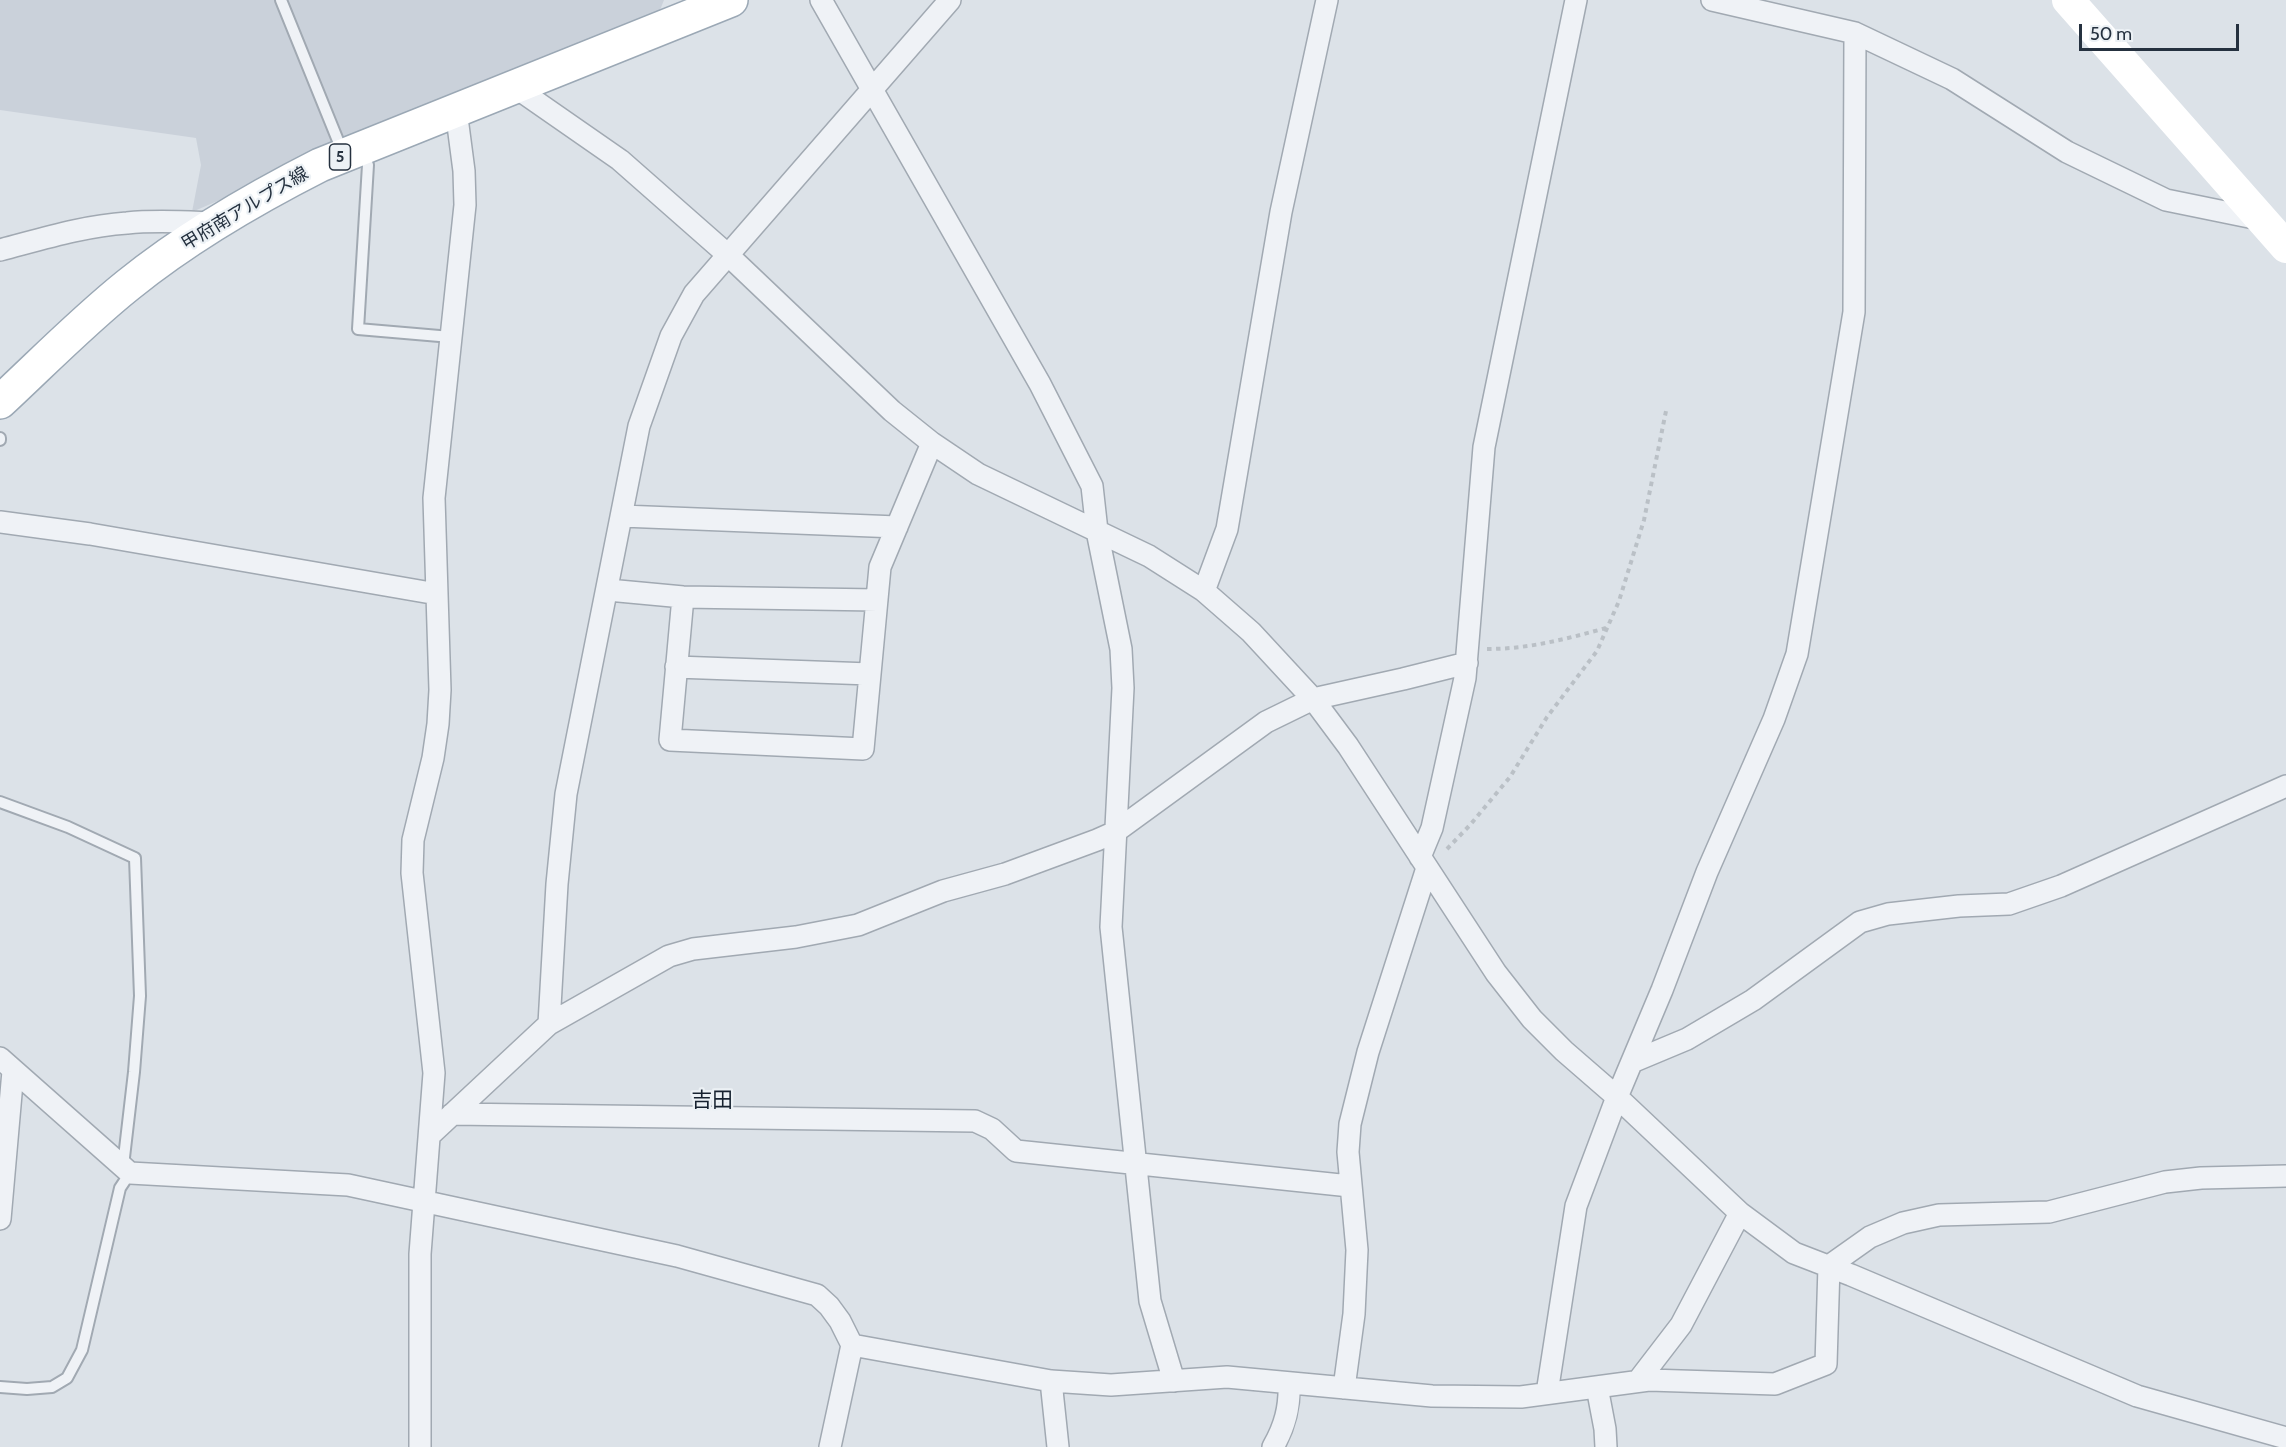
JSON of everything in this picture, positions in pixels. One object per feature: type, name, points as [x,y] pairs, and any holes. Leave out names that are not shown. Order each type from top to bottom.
[{"type":"main road","name":"甲府南アルプス線","points":[[0,402],[128,285],[216,223],[278,187],[352,152],[731,0]]},
{"type":"street","points":[[821,0],[1050,404],[1092,486],[1097,531],[1121,649],[1123,688],[1111,927],[1150,1301],[1174,1381]]},
{"type":"street","points":[[549,1024],[557,884],[566,794],[639,426],[671,336],[694,294],[950,0]]},
{"type":"street","points":[[1204,591],[1227,529],[1281,212],[1327,0]]},
{"type":"street","points":[[1344,1388],[1354,1314],[1357,1250],[1348,1152],[1350,1124],[1368,1052],[1424,863],[1465,678],[1484,447],[1576,0]]},
{"type":"street","points":[[1712,0],[1855,33],[1952,79],[2067,152],[2166,200],[2259,219]]},
{"type":"street","points":[[2068,0],[2286,247]]},
{"type":"street","points":[[1547,1393],[1576,1206],[1707,872],[1774,719],[1797,654],[1854,312],[1855,33]]},
{"type":"street","points":[[516,87],[620,160],[728,255],[892,411],[932,443],[978,474],[1149,556],[1204,591],[1251,632],[1312,699],[1348,746],[1496,973],[1532,1019],[1740,1213],[1794,1253],[2137,1396],[2286,1438]]},
{"type":"street","points":[[420,1447],[420,1254],[434,1073],[412,873],[413,840],[433,758],[440,690],[434,498],[465,205],[464,171],[456,110]]},
{"type":"street","points":[[0,250],[69,231],[125,223],[159,220],[216,223]]},
{"type":"street","points":[[683,597],[669,740],[863,748],[880,567],[932,443]]},
{"type":"street","points":[[622,516],[897,526]]},
{"type":"street","points":[[0,522],[90,534],[437,594]]},
{"type":"street","points":[[608,590],[683,597],[877,600]]},
{"type":"street","points":[[429,1135],[549,1024],[669,956],[693,949],[796,937],[858,925],[943,891],[1005,874],[1115,831],[1266,722],[1312,699],[1403,679],[1467,656]]},
{"type":"street","points":[[676,667],[870,674]]},
{"type":"street","points":[[1632,1062],[1687,1039],[1753,1000],[1860,922],[1888,914],[1959,906],[2009,904],[2061,886],[2286,786]]},
{"type":"street","points":[[7,1064],[126,1169],[348,1185],[677,1256],[818,1295],[840,1321],[852,1345],[830,1447]]},
{"type":"street","points":[[0,1219],[7,1064]]},
{"type":"street","points":[[452,1114],[975,1121],[992,1129],[1016,1151],[1350,1186]]},
{"type":"street","points":[[1829,1266],[1870,1237],[1903,1223],[1939,1215],[2049,1212],[2165,1182],[2201,1178],[2286,1176]]},
{"type":"street","points":[[1638,1381],[1681,1325],[1740,1213]]},
{"type":"street","points":[[852,1345],[1051,1381],[1111,1385],[1227,1377],[1432,1396],[1521,1397],[1649,1380],[1775,1384],[1826,1364],[1829,1266]]},
{"type":"street","points":[[1051,1381],[1058,1447]]},
{"type":"street","points":[[1273,1447],[1282,1431],[1290,1404],[1289,1383]]},
{"type":"street","points":[[1597,1387],[1606,1447]]},
{"type":"lane","points":[[281,0],[352,152],[368,165],[358,329],[451,337]]},
{"type":"lane","points":[[0,801],[68,827],[135,858],[140,996],[126,1169],[82,1350],[67,1378],[52,1387],[27,1389],[0,1387]]},
{"type":"path","points":[[1424,863],[1470,825],[1510,777],[1547,717],[1597,651],[1619,601],[1644,520],[1666,411]]},
{"type":"path","points":[[1467,656],[1556,642],[1607,628]]},
{"type":"shaded area","points":[[0,0],[664,0],[660,10],[192,212],[201,165],[196,138],[0,110]]},
{"type":"district","name":"吉田","points":[[712,1101]]}]
